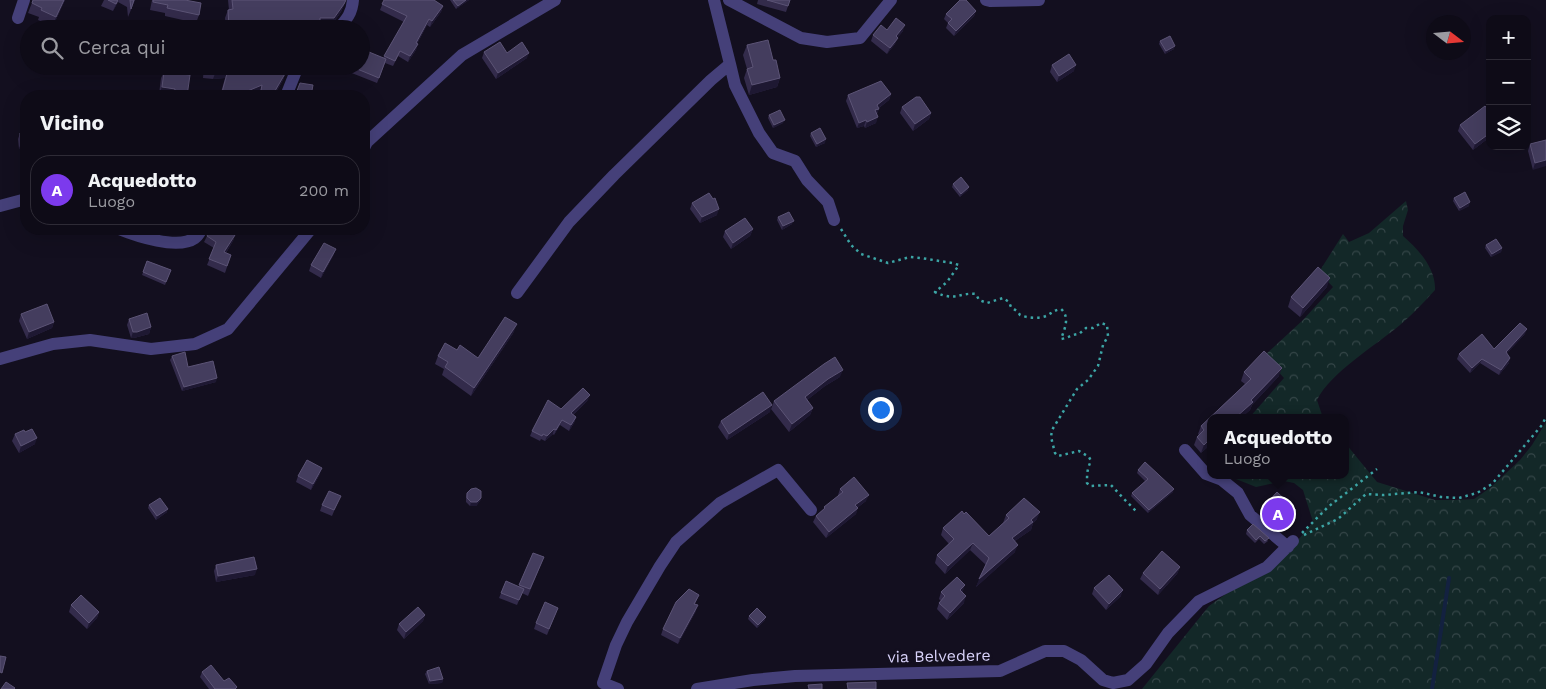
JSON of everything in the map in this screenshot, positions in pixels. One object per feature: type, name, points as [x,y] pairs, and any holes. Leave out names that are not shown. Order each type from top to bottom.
[{"type":"street","points":[[18,18],[24,0]]},
{"type":"street","points":[[347,20],[353,10],[353,0]]},
{"type":"street","points":[[370,139],[462,55],[555,0]]},
{"type":"street","points":[[714,0],[735,85],[759,133],[773,154],[796,161],[807,180],[828,202],[834,220]]},
{"type":"street","points":[[728,0],[801,38],[827,42],[860,38],[891,0]]},
{"type":"street","points":[[986,0],[1039,0]]},
{"type":"street","points":[[517,293],[569,222],[614,175],[711,80],[730,64]]},
{"type":"street","points":[[288,90],[294,75]]},
{"type":"street","points":[[0,206],[20,201]]},
{"type":"street","points":[[138,235],[150,239],[184,242],[194,239],[197,235]]},
{"type":"street","points":[[0,359],[53,344],[90,340],[151,348],[195,344],[228,329],[306,235]]},
{"type":"street","points":[[1185,450],[1207,474]]},
{"type":"street","points":[[618,689],[603,682],[616,645],[638,602],[676,542],[720,503],[778,470],[811,510]]},
{"type":"street","points":[[1219,479],[1238,493],[1250,515],[1291,544]]},
{"type":"street","name":"via Belvedere","points":[[697,689],[794,676],[1000,671],[1045,651],[1064,652],[1081,660],[1103,680],[1113,683],[1128,680],[1146,664],[1168,633],[1199,601],[1268,567],[1291,544]]},
{"type":"path","points":[[834,220],[851,245],[861,254],[888,263],[910,257],[959,265],[947,282],[935,292],[941,295],[957,297],[969,293],[976,294],[979,300],[987,303],[1003,298],[1009,302],[1011,308],[1028,318],[1041,317],[1061,309],[1065,312],[1066,318],[1061,338],[1078,334],[1086,328],[1093,328],[1101,323],[1106,325],[1108,336],[1103,346],[1098,366],[1088,380],[1077,389],[1052,430],[1052,437],[1055,453],[1058,456],[1079,451],[1090,457],[1091,461],[1087,470],[1087,483],[1090,486],[1111,485],[1136,510]]},
{"type":"path","points":[[1291,544],[1338,519],[1366,494],[1384,495],[1419,492],[1441,497],[1459,498],[1477,494],[1492,484],[1546,417]]},
{"type":"path","points":[[1291,544],[1328,507],[1377,469]]},
{"type":"green space","points":[[1406,201],[1408,210],[1403,226],[1403,236],[1425,260],[1433,274],[1435,290],[1404,321],[1332,379],[1317,400],[1322,414],[1252,414],[1284,378],[1264,356],[1303,320],[1333,287],[1319,272],[1343,234],[1349,242],[1369,233]]},
{"type":"green space","points":[[1546,422],[1546,689],[1142,689],[1209,606],[1293,546],[1313,522],[1303,490],[1294,483],[1284,481],[1256,487],[1236,479],[1349,479],[1349,448],[1377,482],[1435,500],[1474,499],[1490,488],[1520,460]]},
{"type":"building","points":[[33,0],[64,0],[56,17],[41,10],[42,8],[32,3]]},
{"type":"building","points":[[108,0],[118,0],[116,4]]},
{"type":"building","points":[[130,0],[134,0],[131,9]]},
{"type":"building","points":[[153,0],[185,0],[201,3],[199,15],[167,8],[168,5],[153,2]]},
{"type":"building","points":[[232,0],[346,0],[334,18],[320,18],[320,20],[229,20],[228,10],[233,9]]},
{"type":"building","points":[[384,0],[434,0],[443,6],[432,21],[429,19],[416,43],[418,44],[410,56],[400,51],[395,61],[384,56],[407,16],[382,4]]},
{"type":"building","points":[[453,0],[466,0],[458,6]]},
{"type":"building","points":[[767,0],[790,0],[788,6]]},
{"type":"building","points":[[960,0],[966,0],[976,11],[956,31],[948,23],[952,19],[946,14]]},
{"type":"building","points":[[896,18],[905,25],[896,36],[898,38],[890,48],[873,35],[881,25],[887,30]]},
{"type":"building","points":[[1170,36],[1175,46],[1166,51],[1160,41]]},
{"type":"building","points":[[768,40],[773,60],[776,60],[780,78],[752,85],[747,69],[753,67],[747,45]]},
{"type":"building","points":[[500,42],[507,53],[522,42],[529,53],[498,73],[484,52]]},
{"type":"building","points":[[370,52],[386,59],[379,78],[370,74]]},
{"type":"building","points":[[1069,54],[1076,65],[1059,76],[1052,65]]},
{"type":"building","points":[[164,75],[190,75],[188,90],[162,87]]},
{"type":"building","points":[[227,75],[284,75],[276,90],[261,90],[262,85],[250,90],[223,90]]},
{"type":"building","points":[[881,81],[891,94],[877,105],[879,109],[875,110],[878,117],[859,123],[848,95]]},
{"type":"building","points":[[300,83],[313,85],[312,90],[297,90]]},
{"type":"building","points":[[916,97],[920,97],[931,113],[915,124],[902,107]]},
{"type":"building","points":[[1485,106],[1486,107],[1486,136],[1475,144],[1460,125]]},
{"type":"building","points":[[780,110],[785,120],[774,125],[769,115]]},
{"type":"building","points":[[820,128],[826,139],[817,144],[811,133]]},
{"type":"building","points":[[1546,140],[1546,160],[1535,163],[1531,144]]},
{"type":"building","points":[[961,177],[969,187],[961,194],[953,184]]},
{"type":"building","points":[[1465,192],[1470,202],[1460,208],[1454,198]]},
{"type":"building","points":[[709,193],[713,199],[715,198],[719,209],[702,217],[692,203]]},
{"type":"building","points":[[789,212],[794,221],[783,226],[778,217]]},
{"type":"building","points":[[745,218],[753,229],[733,243],[725,231]]},
{"type":"building","points":[[235,235],[224,252],[231,255],[227,266],[209,259],[216,242],[207,236]]},
{"type":"building","points":[[1496,239],[1502,248],[1492,254],[1486,245]]},
{"type":"building","points":[[324,243],[336,249],[323,272],[311,265]]},
{"type":"building","points":[[147,261],[171,270],[166,282],[143,272]]},
{"type":"building","points":[[1318,267],[1330,278],[1303,308],[1291,297]]},
{"type":"building","points":[[47,304],[54,322],[29,332],[21,314]]},
{"type":"building","points":[[147,313],[151,327],[133,332],[129,319]]},
{"type":"building","points":[[505,317],[517,324],[474,388],[445,367],[448,362],[438,356],[445,343],[457,350],[460,345],[478,358]]},
{"type":"building","points":[[1520,323],[1527,329],[1506,352],[1510,358],[1501,370],[1482,359],[1472,368],[1459,354],[1482,334],[1494,349]]},
{"type":"building","points":[[1264,351],[1282,368],[1251,400],[1253,402],[1240,414],[1214,414],[1251,379],[1244,372]]},
{"type":"building","points":[[185,352],[188,367],[213,361],[217,378],[184,387],[172,356]]},
{"type":"building","points":[[835,357],[843,370],[805,397],[813,408],[792,424],[774,401]]},
{"type":"building","points":[[583,388],[590,395],[571,413],[576,417],[571,425],[562,420],[556,430],[554,429],[547,436],[543,434],[542,436],[532,431],[548,400],[561,409]]},
{"type":"building","points":[[763,392],[772,405],[729,434],[721,421]]},
{"type":"building","points":[[1207,420],[1207,442],[1204,445],[1197,437],[1204,430],[1201,426]]},
{"type":"building","points":[[32,429],[37,438],[21,446],[15,434]]},
{"type":"building","points":[[307,460],[322,468],[313,484],[298,476]]},
{"type":"building","points":[[1145,462],[1174,489],[1149,510],[1132,493],[1148,479],[1138,470]]},
{"type":"building","points":[[854,477],[869,495],[855,505],[858,508],[829,532],[816,516],[843,492],[840,489]]},
{"type":"building","points":[[476,488],[481,491],[481,498],[477,502],[471,502],[467,498],[467,493],[471,489]]},
{"type":"building","points":[[329,491],[341,496],[334,510],[322,505]]},
{"type":"building","points":[[1277,492],[1296,510],[1285,523],[1282,523],[1266,510],[1268,508],[1265,505]]},
{"type":"building","points":[[160,498],[168,509],[157,516],[149,505]]},
{"type":"building","points":[[1024,498],[1040,512],[1031,520],[1033,522],[1012,538],[1018,545],[979,579],[989,558],[973,543],[948,566],[937,555],[954,539],[943,528],[962,511],[964,514],[966,512],[989,536],[1009,518],[1006,515]]},
{"type":"building","points":[[1253,524],[1269,538],[1265,541],[1260,536],[1256,540],[1247,530]]},
{"type":"building","points":[[1162,551],[1180,567],[1160,589],[1143,573]]},
{"type":"building","points":[[533,553],[544,557],[530,589],[519,585]]},
{"type":"building","points":[[254,557],[257,569],[218,576],[216,565]]},
{"type":"building","points":[[1109,575],[1123,590],[1109,604],[1094,588]]},
{"type":"building","points":[[957,577],[965,585],[960,590],[966,596],[950,613],[939,603],[945,596],[941,592]]},
{"type":"building","points":[[506,581],[524,589],[519,600],[501,593]]},
{"type":"building","points":[[689,589],[699,595],[694,604],[698,605],[680,638],[663,629],[676,602]]},
{"type":"building","points":[[81,595],[99,612],[89,623],[71,605]]},
{"type":"building","points":[[545,602],[558,608],[549,629],[536,623]]},
{"type":"building","points":[[418,607],[425,615],[406,632],[399,624]]},
{"type":"building","points":[[757,608],[766,617],[758,625],[749,616]]},
{"type":"building","points":[[0,656],[6,657],[2,673],[0,672]]},
{"type":"building","points":[[211,665],[224,681],[229,678],[237,687],[235,689],[215,689],[202,672]]},
{"type":"building","points":[[439,667],[443,679],[430,681],[427,671]]},
{"type":"building","points":[[6,682],[15,688],[1,689]]},
{"type":"building","points":[[876,682],[876,689],[848,689],[847,683]]},
{"type":"building","points":[[822,684],[822,689],[809,689],[808,685]]},
{"type":"waterway","points":[[1432,689],[1449,578]]},
{"type":"place","name":"Acquedotto","points":[[1278,514]]}]
